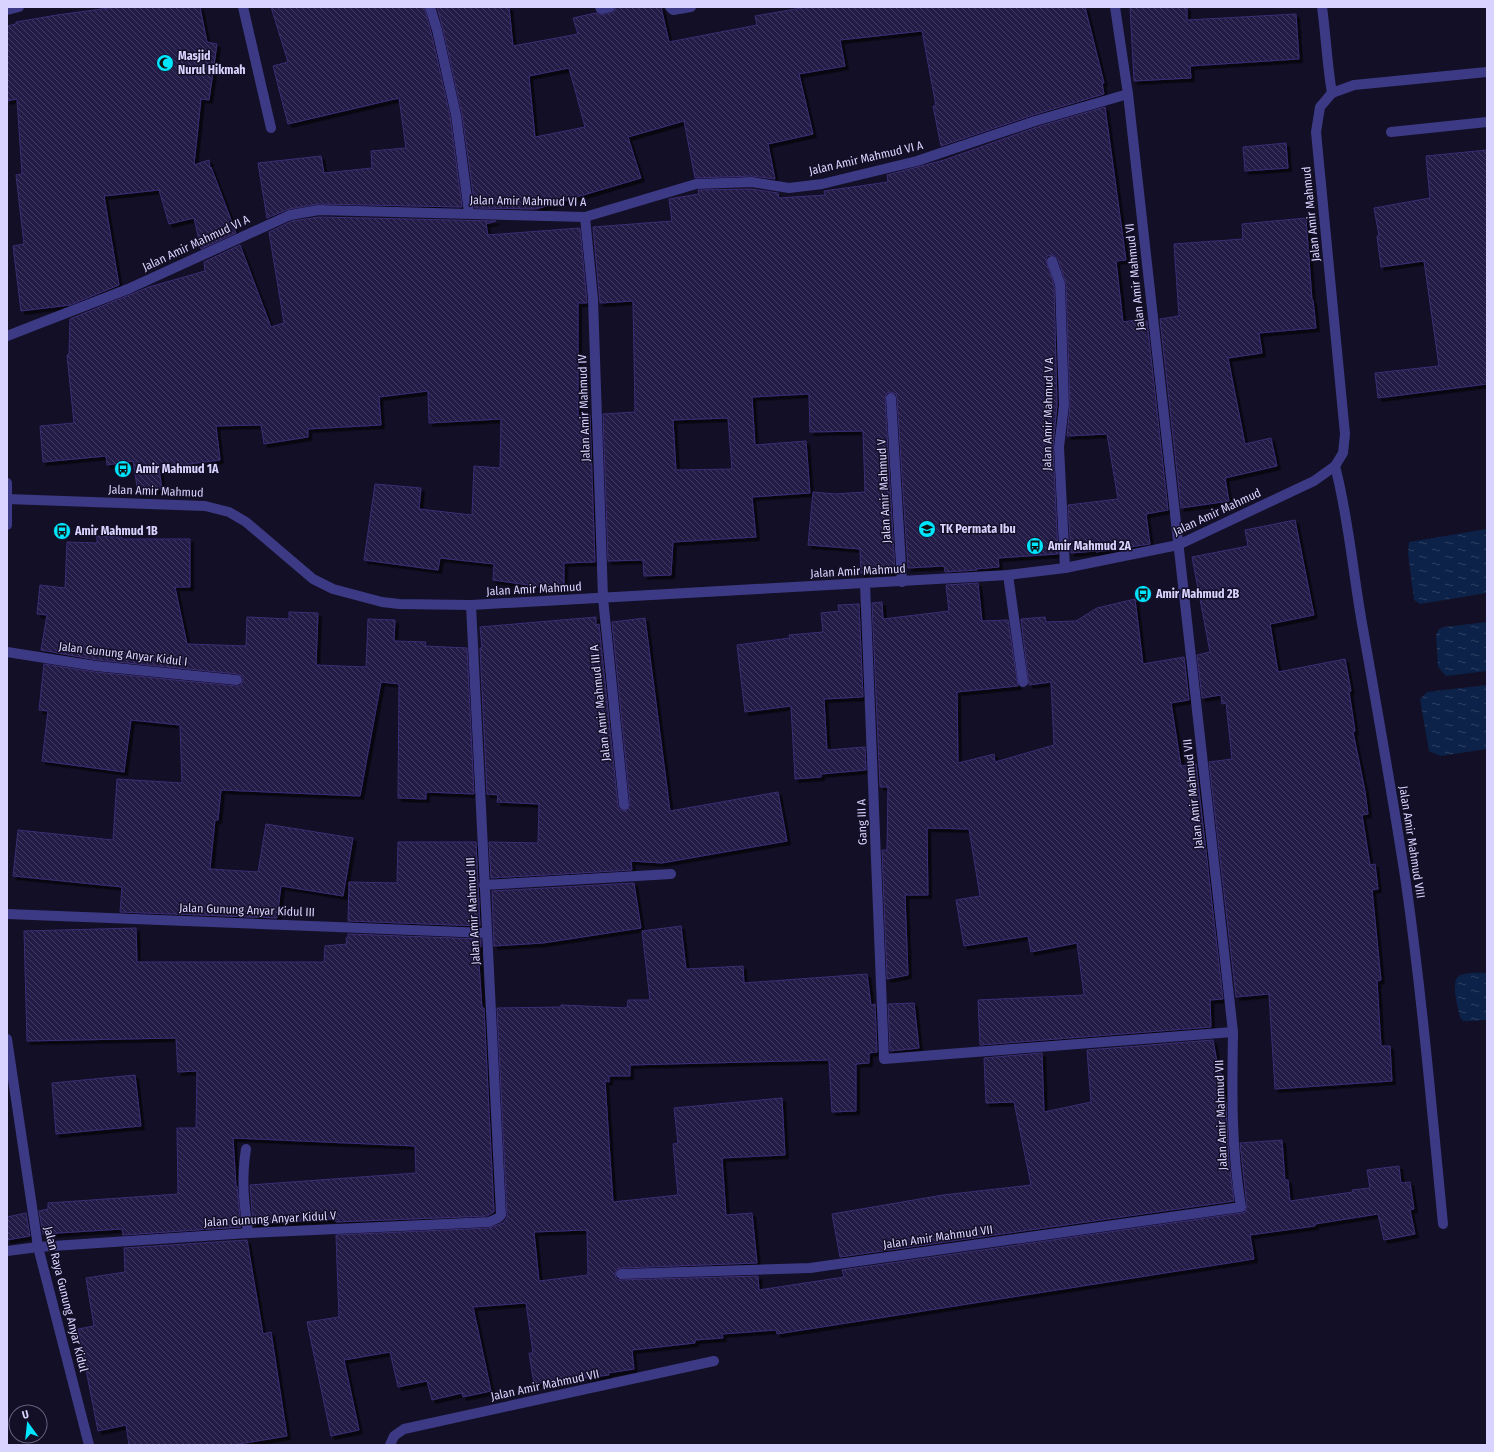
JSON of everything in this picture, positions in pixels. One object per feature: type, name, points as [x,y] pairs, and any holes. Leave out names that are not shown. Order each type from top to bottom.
[{"type":"street","points":[[7,10],[19,7]]},
{"type":"street","points":[[243,7],[271,128]]},
{"type":"street","points":[[430,7],[437,30],[456,115],[469,213]]},
{"type":"street","points":[[600,7],[601,9],[610,7]]},
{"type":"street","points":[[670,7],[673,10],[691,7]]},
{"type":"street","name":"Jalan Amir Mahmud VI","points":[[1115,7],[1128,94],[1178,545]]},
{"type":"street","points":[[1322,7],[1332,93],[1354,85],[1487,72]]},
{"type":"street","name":"Jalan Amir Mahmud","points":[[7,499],[205,506],[229,512],[246,522],[312,578],[333,589],[382,602],[399,604],[471,605],[1008,575],[1065,568],[1178,545],[1314,481],[1335,466],[1343,453],[1345,434],[1316,132],[1320,107],[1332,93]]},
{"type":"street","name":"Jalan Amir Mahmud VI A","points":[[7,336],[128,289],[290,215],[319,210],[585,217],[696,184],[752,182],[789,188],[822,184],[916,161],[1035,121],[1128,94]]},
{"type":"street","points":[[1391,132],[1487,122]]},
{"type":"street","name":"Jalan Amir Mahmud IV","points":[[585,217],[594,299],[603,598]]},
{"type":"street","name":"Jalan Amir Mahmud V A","points":[[1052,261],[1060,284],[1064,405],[1059,448],[1065,568]]},
{"type":"street","name":"Jalan Amir Mahmud V","points":[[891,398],[902,582]]},
{"type":"street","name":"Jalan Amir Mahmud VIII","points":[[1335,466],[1341,489],[1359,610],[1386,759],[1406,885],[1443,1224]]},
{"type":"street","points":[[7,483],[7,525]]},
{"type":"street","name":"Jalan Amir Mahmud VII","points":[[621,1274],[810,1268],[1241,1207],[1235,1173],[1232,1116],[1233,1032],[1178,545]]},
{"type":"street","points":[[1008,575],[1023,682]]},
{"type":"street","name":"Gang III A","points":[[866,584],[884,1059],[1233,1032]]},
{"type":"street","name":"Jalan Amir Mahmud III A","points":[[603,598],[624,805]]},
{"type":"street","name":"Jalan Amir Mahmud III","points":[[471,605],[501,1215]]},
{"type":"street","name":"Jalan Gunung Anyar Kidul I","points":[[7,652],[96,666],[237,680]]},
{"type":"street","points":[[484,885],[671,874]]},
{"type":"street","name":"Jalan Gunung Anyar Kidul III","points":[[7,914],[487,933]]},
{"type":"street","name":"Jalan Raya Gunung Anyar Kidul","points":[[7,1039],[38,1247],[90,1445]]},
{"type":"street","points":[[246,1149],[243,1187],[248,1233]]},
{"type":"street","name":"Jalan Gunung Anyar Kidul V","points":[[7,1251],[38,1247],[248,1233],[489,1222],[501,1215]]},
{"type":"street","name":"Jalan Amir Mahmud VII","points":[[390,1445],[394,1436],[404,1429],[714,1361]]},
{"type":"water","points":[[1487,529],[1487,593],[1420,604],[1414,600],[1408,553],[1409,542]]},
{"type":"water","points":[[1487,622],[1487,671],[1446,676],[1438,667],[1436,635],[1439,629],[1444,627]]},
{"type":"water","points":[[1487,685],[1487,749],[1440,756],[1429,751],[1420,699],[1427,692]]},
{"type":"water","points":[[1467,973],[1487,973],[1487,1020],[1463,1021],[1460,1017],[1455,993],[1457,977]]},
{"type":"building","points":[[116,7],[200,7],[207,42],[217,44],[209,100],[201,99],[194,165],[209,160],[210,168],[211,167],[236,233],[201,249],[194,218],[169,224],[159,190],[104,196],[119,285],[70,305],[21,311],[13,246],[24,244],[16,175],[22,174],[17,99],[7,101],[7,26],[16,24],[16,22]]},
{"type":"building","points":[[271,7],[424,7],[450,116],[462,207],[319,204],[289,209],[267,218],[258,163],[321,156],[324,173],[372,168],[371,151],[406,148],[399,98],[288,124],[273,66],[288,62]]},
{"type":"building","points":[[437,7],[509,7],[513,46],[578,34],[573,18],[596,13],[600,15],[611,13],[615,11],[616,7],[661,7],[669,42],[757,25],[755,16],[807,7],[1085,7],[1104,83],[1102,83],[1104,94],[1033,115],[941,146],[933,106],[936,106],[922,31],[840,40],[845,66],[799,74],[813,134],[768,144],[775,179],[752,176],[695,178],[684,121],[628,137],[641,178],[536,209],[475,208],[462,114]],"holes":[[[569,68],[585,127],[535,137],[529,76]]]},
{"type":"building","points":[[1130,7],[1187,7],[1187,20],[1296,14],[1299,59],[1190,66],[1191,78],[1134,81]]},
{"type":"building","points":[[1105,107],[1126,260],[1116,261],[1123,322],[1136,320],[1137,322],[1147,321],[1168,510],[1146,514],[1150,544],[1096,552],[1071,553],[1068,505],[1118,499],[1107,434],[1067,436],[1070,405],[1066,284],[1058,259],[1053,255],[1047,256],[1046,260],[1054,285],[1057,405],[1053,447],[1058,554],[998,558],[999,567],[976,569],[977,570],[945,572],[944,566],[908,568],[897,398],[896,394],[891,392],[887,393],[885,398],[895,571],[861,573],[860,549],[808,545],[813,492],[835,494],[865,492],[863,431],[810,432],[809,394],[752,397],[755,445],[806,441],[810,493],[752,497],[756,537],[673,542],[671,575],[644,576],[643,560],[608,561],[603,414],[635,412],[633,301],[600,303],[593,227],[672,221],[669,199],[699,194],[698,190],[752,189],[778,193],[779,198],[825,195],[824,191],[888,182],[887,175],[944,160],[1037,127]],"holes":[[[728,418],[732,469],[676,470],[673,420]]]},
{"type":"building","points":[[1286,143],[1288,168],[1245,171],[1243,147]]},
{"type":"building","points":[[1487,150],[1487,384],[1378,398],[1375,373],[1439,366],[1424,261],[1381,267],[1377,236],[1379,236],[1374,208],[1430,198],[1426,156]]},
{"type":"building","points":[[319,217],[496,221],[486,224],[488,235],[580,228],[587,303],[578,303],[578,416],[590,415],[595,562],[564,563],[564,590],[493,580],[494,564],[440,558],[438,570],[364,560],[375,484],[421,488],[419,509],[472,515],[474,466],[500,468],[501,419],[429,423],[428,391],[379,397],[381,425],[308,429],[308,437],[264,444],[261,425],[216,426],[220,460],[159,468],[162,489],[138,493],[133,461],[107,465],[106,456],[43,462],[40,426],[74,423],[67,355],[69,355],[70,319],[149,287],[205,271],[204,262],[240,245],[271,327],[284,323],[269,232],[292,221]]},
{"type":"building","points":[[1306,218],[1312,300],[1316,328],[1259,333],[1262,353],[1228,358],[1245,444],[1271,438],[1277,466],[1225,478],[1229,501],[1181,508],[1160,319],[1179,316],[1174,244],[1243,239],[1242,224]]},
{"type":"building","points":[[1295,520],[1314,615],[1270,624],[1278,672],[1345,659],[1351,691],[1349,691],[1355,731],[1353,732],[1368,814],[1362,815],[1370,865],[1375,864],[1378,889],[1372,890],[1381,980],[1377,981],[1381,1046],[1390,1046],[1392,1081],[1275,1089],[1269,994],[1236,997],[1209,762],[1232,759],[1226,703],[1222,704],[1221,695],[1202,698],[1197,655],[1210,652],[1192,557],[1248,546],[1245,530]]},
{"type":"building","points":[[97,536],[122,537],[122,539],[190,539],[190,587],[175,587],[187,644],[246,646],[247,617],[289,619],[289,612],[318,613],[316,665],[366,667],[368,619],[395,620],[394,641],[426,642],[425,646],[467,648],[474,794],[426,792],[426,799],[398,798],[399,684],[381,682],[360,796],[221,790],[218,820],[215,820],[210,869],[258,872],[266,824],[353,838],[343,896],[281,886],[277,918],[120,912],[122,887],[13,876],[18,830],[113,840],[117,779],[182,783],[180,725],[131,720],[124,772],[42,761],[48,711],[39,710],[44,664],[95,672],[236,686],[240,686],[243,681],[243,677],[238,674],[97,660],[41,650],[47,615],[37,614],[40,585],[65,588],[67,542],[97,543]]},
{"type":"building","points":[[978,583],[982,621],[1008,620],[1018,686],[957,692],[958,763],[994,754],[995,762],[1054,745],[1051,682],[1029,685],[1021,619],[1045,617],[1046,622],[1076,621],[1097,608],[1135,599],[1143,664],[1184,657],[1189,700],[1171,703],[1181,766],[1196,764],[1223,999],[1210,1000],[1211,1027],[980,1045],[978,1000],[1084,995],[1077,943],[1031,952],[1028,936],[964,946],[956,900],[980,896],[969,829],[927,828],[928,895],[905,895],[908,975],[887,979],[882,850],[887,850],[888,787],[880,787],[872,603],[882,602],[883,619],[949,611],[946,585]]},
{"type":"building","points":[[859,604],[863,697],[824,699],[827,750],[865,747],[866,770],[821,774],[821,777],[795,779],[791,706],[745,712],[737,645],[790,638],[789,635],[823,632],[821,613],[839,611],[838,605]]},
{"type":"building","points":[[596,617],[596,625],[599,624],[619,809],[624,811],[627,810],[630,804],[612,622],[645,618],[670,811],[778,792],[787,841],[662,863],[631,861],[632,870],[491,878],[489,842],[538,843],[539,804],[497,802],[498,795],[487,794],[480,627]]},
{"type":"building","points":[[398,842],[476,842],[480,926],[348,921],[349,882],[397,883]]},
{"type":"building","points":[[634,883],[641,928],[543,943],[494,946],[492,891]]},
{"type":"building","points":[[681,926],[686,969],[743,966],[744,983],[867,974],[871,1005],[875,1004],[877,1052],[869,1053],[869,1063],[856,1064],[856,1111],[832,1112],[829,1060],[630,1065],[630,1076],[609,1076],[609,1082],[605,1081],[613,1202],[678,1195],[673,1144],[678,1143],[674,1108],[782,1098],[785,1155],[722,1158],[726,1215],[752,1213],[757,1263],[621,1268],[617,1269],[615,1274],[618,1280],[758,1276],[759,1290],[844,1277],[842,1270],[1242,1213],[1245,1212],[1247,1206],[1240,1143],[1282,1140],[1285,1180],[1288,1180],[1290,1201],[1353,1192],[1352,1190],[1370,1188],[1367,1170],[1399,1166],[1401,1183],[1410,1182],[1414,1209],[1410,1210],[1415,1234],[1384,1240],[1378,1214],[1315,1224],[1315,1226],[1250,1235],[1254,1259],[777,1334],[776,1330],[722,1334],[723,1338],[695,1340],[695,1343],[632,1350],[634,1369],[608,1373],[609,1375],[585,1378],[585,1375],[534,1384],[529,1353],[533,1353],[526,1303],[473,1307],[491,1391],[463,1397],[462,1393],[432,1400],[427,1381],[398,1387],[390,1352],[344,1360],[359,1430],[331,1436],[307,1322],[339,1317],[336,1235],[489,1228],[503,1223],[507,1218],[507,1215],[497,1008],[561,1007],[561,1005],[627,1008],[628,1000],[650,1000],[642,931]],"holes":[[[587,1230],[588,1275],[539,1281],[534,1232]]]},
{"type":"building","points":[[136,928],[137,962],[324,962],[325,946],[347,944],[346,938],[348,938],[348,934],[481,939],[481,947],[478,948],[482,1008],[484,1008],[494,1212],[487,1216],[336,1222],[335,1219],[253,1224],[250,1185],[416,1173],[415,1146],[233,1138],[236,1186],[241,1227],[123,1235],[122,1229],[43,1234],[39,1211],[48,1209],[48,1203],[178,1194],[177,1128],[196,1128],[197,1071],[178,1072],[176,1038],[27,1041],[24,931]]},
{"type":"building","points":[[914,1003],[919,1048],[890,1051],[888,1004]]},
{"type":"building","points":[[1213,1040],[1219,1073],[1221,1073],[1226,1104],[1229,1163],[1234,1201],[840,1257],[832,1214],[943,1195],[1031,1185],[1014,1102],[986,1103],[984,1058],[1042,1053],[1044,1112],[1091,1102],[1087,1050]]},
{"type":"building","points":[[135,1075],[141,1126],[56,1134],[52,1083]]},
{"type":"building","points":[[26,1213],[30,1236],[7,1240],[7,1217]]},
{"type":"building","points":[[247,1240],[263,1334],[271,1332],[287,1436],[233,1445],[129,1445],[126,1425],[98,1431],[78,1329],[94,1326],[86,1278],[125,1272],[124,1248]]},
{"type":"place","name":"Masjid Nurul Hikmah","points":[[165,63]]},
{"type":"place","name":"Amir Mahmud 1A","points":[[123,469]]},
{"type":"place","name":"TK Permata Ibu","points":[[927,529]]},
{"type":"place","name":"Amir Mahmud 1B","points":[[62,531]]},
{"type":"place","name":"Amir Mahmud 2A","points":[[1035,546]]},
{"type":"place","name":"Amir Mahmud 2B","points":[[1143,594]]}]
